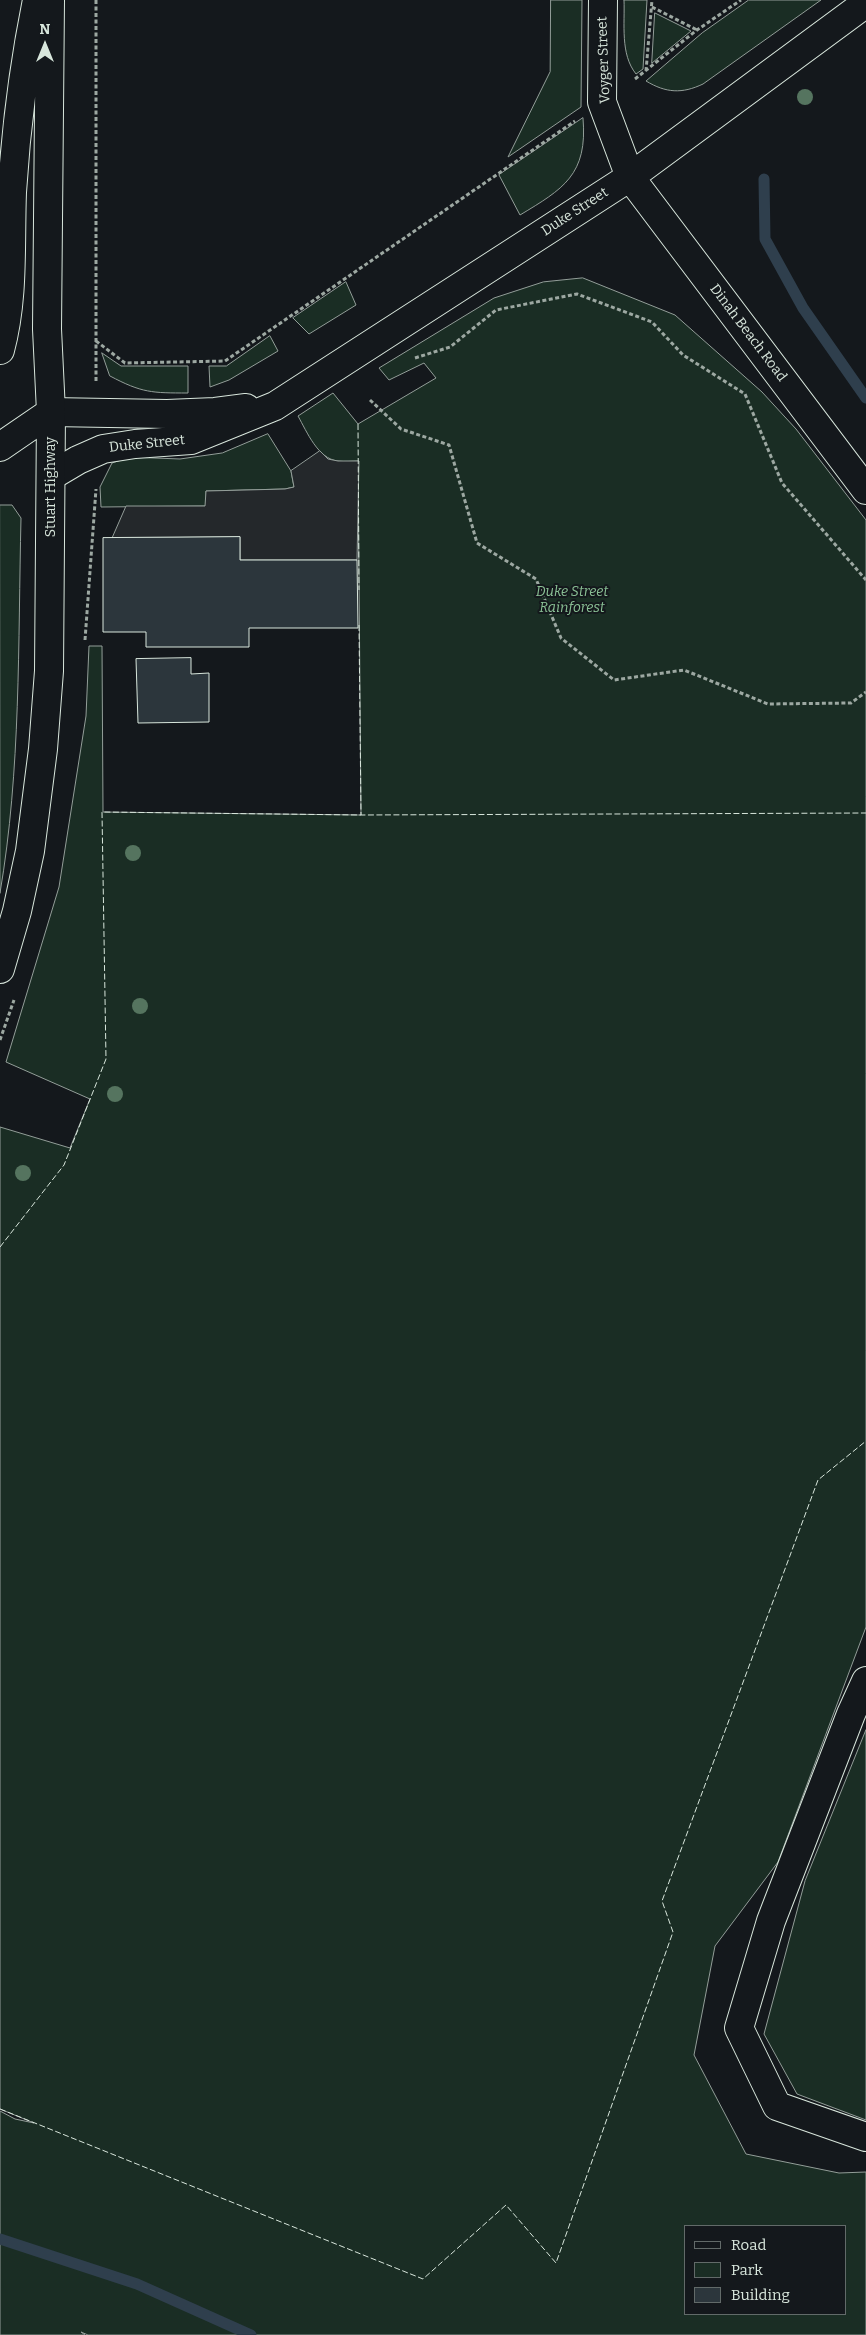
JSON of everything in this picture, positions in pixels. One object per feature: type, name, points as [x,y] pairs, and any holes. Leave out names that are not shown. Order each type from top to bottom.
[{"type":"main road","points":[[0,350],[6,329],[10,292],[12,194],[17,118],[37,0]]},
{"type":"main road","name":"Stuart Highway","points":[[0,970],[17,912],[30,851],[43,749],[49,671],[51,412],[47,329],[50,0]]},
{"type":"main road","name":"Voyger Street","points":[[603,0],[602,102],[630,177]]},
{"type":"main road","name":"Duke Street","points":[[51,476],[78,460],[103,449],[135,444],[191,440],[275,406],[630,177],[866,3]]},
{"type":"main road","name":"Dinah Beach Road","points":[[630,177],[866,490]]},
{"type":"main road","name":"Duke Street","points":[[51,412],[193,414],[275,406]]},
{"type":"main road","points":[[0,447],[51,412]]},
{"type":"main road","points":[[866,1681],[850,1714],[771,1921],[739,2028],[777,2106],[866,2137]]},
{"type":"path","points":[[96,0],[96,413]]},
{"type":"path","points":[[646,72],[652,0]]},
{"type":"path","points":[[96,341],[125,363],[225,361],[646,72],[698,30],[740,0]]},
{"type":"path","points":[[652,7],[698,30]]},
{"type":"path","points":[[409,360],[450,347],[496,310],[577,294],[652,322],[683,355],[745,394],[782,483],[866,580]]},
{"type":"path","points":[[370,400],[401,429],[449,445],[477,543],[536,579],[561,638],[614,680],[684,670],[768,704],[851,703],[866,692]]},
{"type":"green space","points":[[551,0],[582,0],[581,107],[508,157],[550,72]]},
{"type":"green space","points":[[624,0],[647,0],[643,69],[636,74],[625,48]]},
{"type":"green space","points":[[749,0],[821,0],[703,84],[681,91],[674,91],[660,88],[646,81],[702,33]]},
{"type":"green space","points":[[655,13],[691,31],[652,63]]},
{"type":"green space","points":[[583,118],[581,154],[577,167],[570,178],[549,197],[520,215],[499,175]]},
{"type":"green space","name":"Duke Street Rainforest","points":[[583,278],[675,315],[762,392],[796,429],[866,520],[866,1627],[778,1862],[715,1946],[694,2055],[746,2154],[839,2173],[866,2172],[866,2335],[88,2335],[81,2332],[85,2335],[0,2335],[0,2111],[15,2119],[34,2123],[0,2109],[0,1127],[70,1148],[90,1099],[6,1062],[59,887],[86,716],[89,646],[102,646],[103,812],[361,815],[358,461],[338,461],[325,455],[309,437],[298,416],[333,393],[358,424],[436,378],[424,363],[389,380],[379,368],[494,298],[543,282]]},
{"type":"green space","points":[[346,282],[356,305],[309,334],[293,318]]},
{"type":"green space","points":[[270,336],[278,351],[229,380],[210,387],[209,366],[226,366]]},
{"type":"green space","points":[[102,353],[121,366],[188,366],[188,393],[147,391],[121,382],[110,376]]},
{"type":"green space","points":[[268,434],[291,471],[294,487],[285,489],[206,491],[206,506],[101,507],[100,487],[112,463],[130,457],[180,459],[222,453]]},
{"type":"green space","points":[[0,505],[12,505],[21,518],[19,659],[15,753],[7,847],[0,893]]},
{"type":"green space","points":[[866,1730],[866,2120],[797,2094],[764,2034],[805,1881]]},
{"type":"shaded area","points":[[320,451],[328,459],[359,461],[357,560],[240,560],[240,537],[112,538],[126,506],[205,506],[206,491],[285,489],[294,487],[291,471]]},
{"type":"building","points":[[240,537],[240,560],[357,560],[358,628],[249,628],[249,647],[146,647],[146,632],[103,632],[103,538]]},
{"type":"building","points":[[191,658],[191,674],[209,673],[209,722],[138,723],[136,659]]},
{"type":"waterway","points":[[764,179],[765,239],[803,308],[866,398]]},
{"type":"waterway","points":[[0,2239],[137,2284],[251,2335]]},
{"type":"fence","points":[[358,424],[359,590]]},
{"type":"fence","points":[[359,625],[361,815]]},
{"type":"fence","points":[[0,1247],[64,1165],[106,1059],[102,812],[361,815],[866,813]]},
{"type":"fence","points":[[0,2109],[423,2279],[506,2205],[556,2263],[673,1932],[662,1901],[818,1480],[866,1441]]}]
